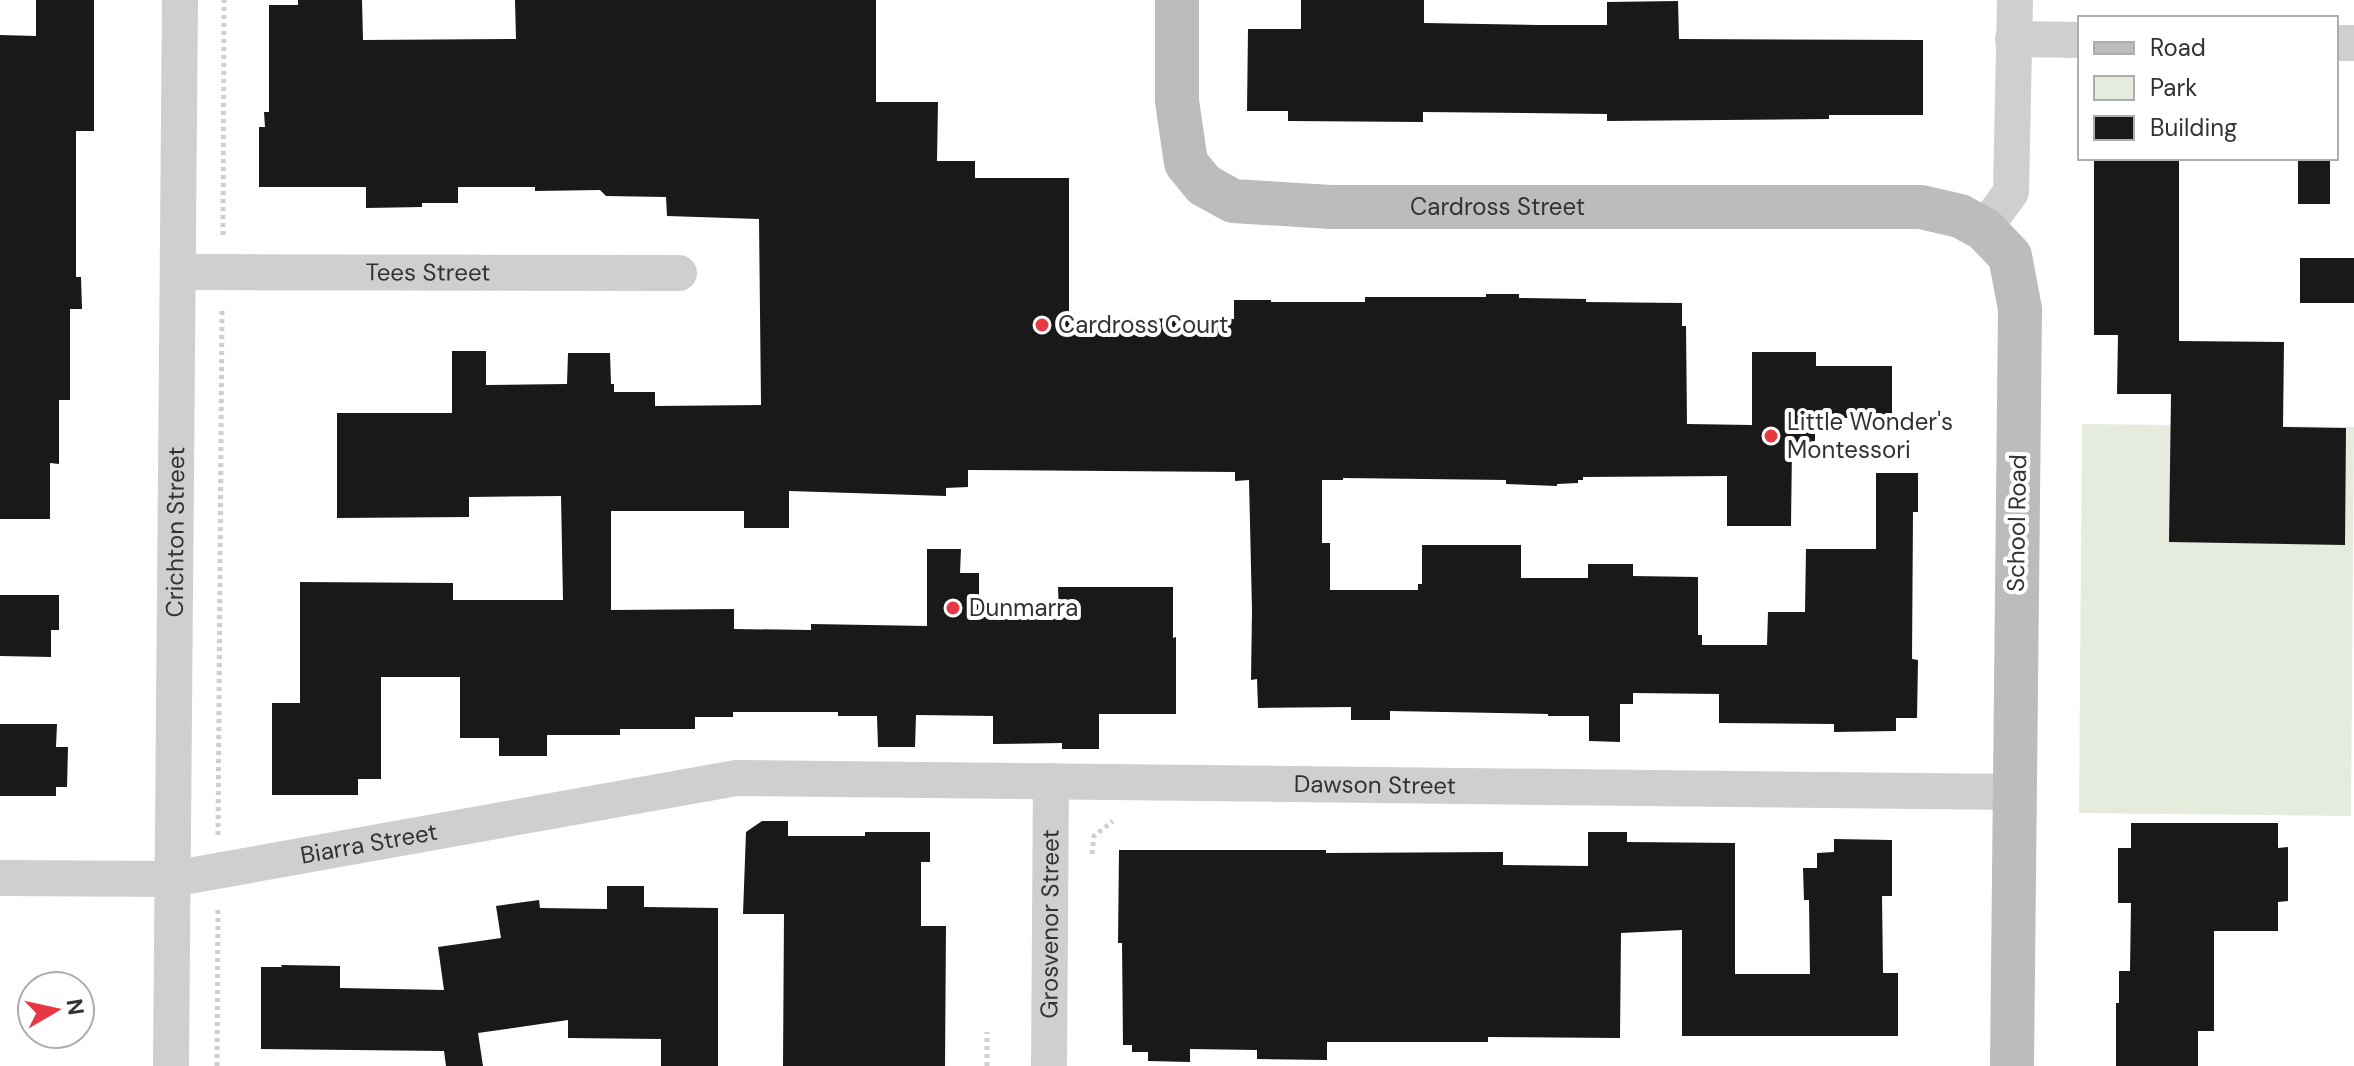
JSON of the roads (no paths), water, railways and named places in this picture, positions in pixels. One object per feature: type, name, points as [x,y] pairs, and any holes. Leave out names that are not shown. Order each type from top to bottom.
[{"type":"street","name":"Crichton Street","points":[[171,1066],[180,0]]},
{"type":"street","name":"Cardross Street","points":[[1177,0],[1177,101],[1186,163],[1204,185],[1233,201],[1331,207],[1921,207],[1960,216],[1984,229]]},
{"type":"street","points":[[1984,229],[2011,192],[2015,0]]},
{"type":"street","points":[[2013,39],[2078,40]]},
{"type":"street","name":"School Road","points":[[1984,229],[2010,256],[2020,309],[2012,1066]]},
{"type":"street","name":"Tees Street","points":[[178,272],[679,273]]},
{"type":"street","name":"Dawson Street","points":[[736,778],[2015,792]]},
{"type":"street","name":"Biarra Street","points":[[0,878],[172,879],[736,778]]},
{"type":"street","name":"Grosvenor Street","points":[[1049,1066],[1051,781]]},
{"type":"place","name":"Cardross Court","points":[[1042,325]]},
{"type":"place","name":"Little Wonder's Montessori","points":[[1771,436]]},
{"type":"place","name":"Dunmarra","points":[[953,608]]}]
